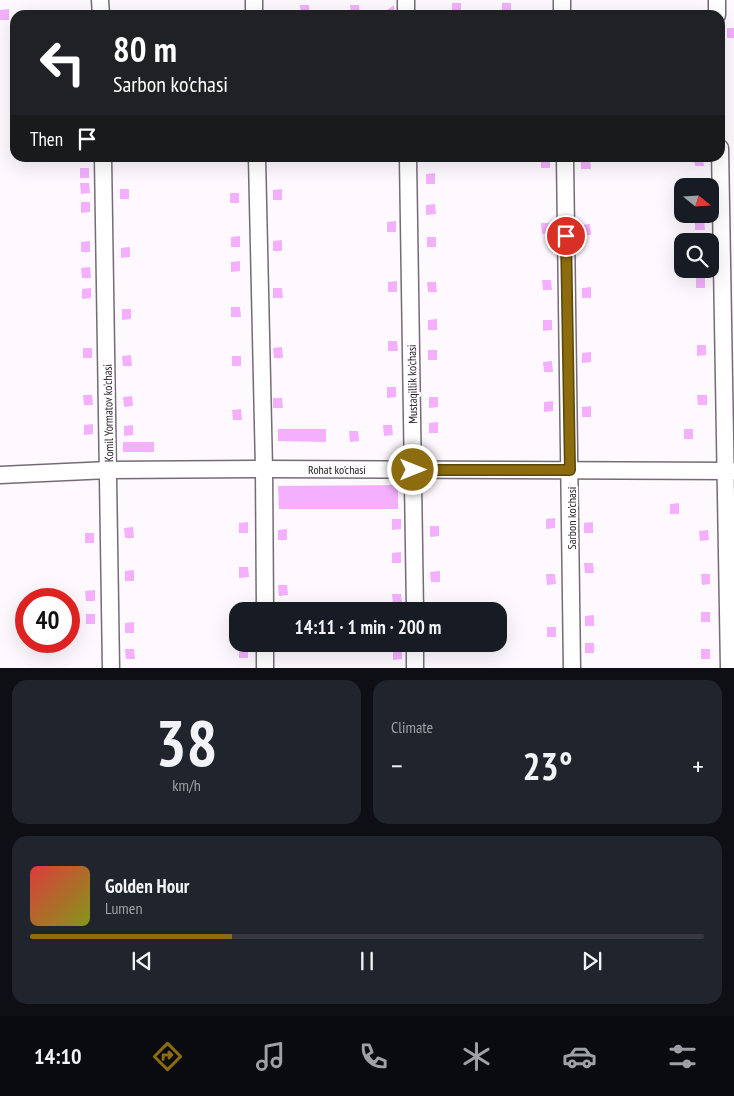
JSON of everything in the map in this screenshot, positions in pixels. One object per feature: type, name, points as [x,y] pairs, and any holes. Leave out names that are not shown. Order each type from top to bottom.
[{"type":"street","name":"Komil Yormatov ko'chasi","points":[[103,162],[111,668]]},
{"type":"street","points":[[257,162],[265,602]]},
{"type":"street","name":"Mustaqillik ko'chasi","points":[[408,162],[415,602]]},
{"type":"street","name":"Sarbon ko'chasi","points":[[565,162],[572,668]]},
{"type":"street","points":[[720,162],[730,472],[729,668]]},
{"type":"street","name":"Rohat ko'chasi","points":[[0,475],[109,470],[264,469],[730,472]]},
{"type":"street","points":[[265,652],[265,668]]},
{"type":"street","points":[[415,652],[415,668]]},
{"type":"building","points":[[452,3],[461,3],[461,10],[452,10]]},
{"type":"building","points":[[502,3],[511,3],[511,10],[502,10]]},
{"type":"building","points":[[300,5],[309,5],[310,10],[300,10]]},
{"type":"building","points":[[350,5],[359,5],[360,10],[350,10]]},
{"type":"building","points":[[394,5],[394,10],[388,10]]},
{"type":"building","points":[[9,9],[9,20],[0,20],[0,10]]},
{"type":"building","points":[[727,28],[734,28],[734,38],[727,38]]},
{"type":"building","points":[[541,162],[550,162],[550,168],[541,168]]},
{"type":"building","points":[[581,162],[590,162],[591,169],[581,169]]},
{"type":"building","points":[[694,162],[704,162],[704,166],[695,166]]},
{"type":"building","points":[[80,168],[89,168],[89,178],[80,178]]},
{"type":"building","points":[[435,173],[435,184],[426,184],[426,174]]},
{"type":"building","points":[[80,183],[89,183],[90,193],[81,194]]},
{"type":"building","points":[[120,189],[129,189],[129,199],[120,199]]},
{"type":"building","points":[[282,189],[282,200],[273,200],[273,190]]},
{"type":"building","points":[[230,193],[239,193],[239,203],[230,203]]},
{"type":"building","points":[[81,202],[90,202],[90,212],[81,213]]},
{"type":"building","points":[[435,204],[436,214],[426,215],[426,205]]},
{"type":"building","points":[[396,221],[396,232],[387,232],[387,222]]},
{"type":"building","points":[[541,223],[551,223],[551,233],[542,234]]},
{"type":"building","points":[[695,223],[704,223],[705,230],[695,230]]},
{"type":"building","points":[[590,224],[591,235],[582,235],[581,225]]},
{"type":"building","points":[[240,236],[240,247],[231,247],[231,237]]},
{"type":"building","points":[[427,237],[436,237],[436,247],[427,247]]},
{"type":"building","points":[[282,240],[282,251],[273,251],[273,241]]},
{"type":"building","points":[[90,241],[90,252],[81,252],[81,242]]},
{"type":"building","points":[[130,247],[130,257],[121,258],[121,248]]},
{"type":"building","points":[[240,261],[240,271],[231,272],[231,262]]},
{"type":"building","points":[[90,267],[91,278],[82,278],[81,268]]},
{"type":"building","points":[[696,278],[705,278],[705,288],[696,288]]},
{"type":"building","points":[[542,280],[551,280],[552,290],[543,290]]},
{"type":"building","points":[[397,281],[397,292],[388,292],[388,282]]},
{"type":"building","points":[[427,282],[436,282],[437,292],[428,292]]},
{"type":"building","points":[[591,287],[591,298],[582,298],[582,288]]},
{"type":"building","points":[[91,288],[91,298],[82,299],[82,289]]},
{"type":"building","points":[[273,288],[282,288],[283,298],[273,298]]},
{"type":"building","points":[[231,307],[240,307],[241,317],[231,317]]},
{"type":"building","points":[[122,309],[131,309],[131,319],[122,320]]},
{"type":"building","points":[[437,319],[437,330],[428,330],[428,320]]},
{"type":"building","points":[[543,320],[552,320],[552,330],[543,331]]},
{"type":"building","points":[[388,341],[397,341],[398,351],[388,351]]},
{"type":"building","points":[[697,345],[706,345],[706,355],[697,356]]},
{"type":"building","points":[[282,347],[283,358],[274,358],[273,348]]},
{"type":"building","points":[[83,348],[92,348],[92,358],[83,358]]},
{"type":"building","points":[[428,350],[437,350],[437,360],[428,360]]},
{"type":"building","points":[[591,352],[591,362],[582,363],[582,353]]},
{"type":"building","points":[[131,355],[132,366],[123,366],[122,356]]},
{"type":"building","points":[[232,356],[241,356],[241,366],[232,366]]},
{"type":"building","points":[[552,361],[553,372],[544,372],[543,362]]},
{"type":"building","points":[[387,387],[396,387],[396,397],[387,398]]},
{"type":"building","points":[[83,395],[92,395],[93,405],[84,405]]},
{"type":"building","points":[[697,395],[707,395],[707,405],[698,405]]},
{"type":"building","points":[[132,396],[133,406],[124,407],[123,397]]},
{"type":"building","points":[[429,397],[438,397],[438,407],[429,408]]},
{"type":"building","points":[[273,398],[282,398],[283,408],[273,408]]},
{"type":"building","points":[[553,401],[553,411],[544,412],[544,402]]},
{"type":"building","points":[[591,406],[591,417],[582,417],[582,407]]},
{"type":"building","points":[[241,409],[242,420],[233,420],[232,410]]},
{"type":"building","points":[[438,422],[438,433],[429,433],[429,423]]},
{"type":"building","points":[[93,424],[93,434],[84,435],[84,425]]},
{"type":"building","points":[[133,425],[133,435],[124,436],[124,426]]},
{"type":"building","points":[[383,425],[392,425],[393,435],[384,436]]},
{"type":"building","points":[[278,429],[326,429],[326,442],[278,441]]},
{"type":"building","points":[[684,429],[693,429],[693,439],[684,439]]},
{"type":"building","points":[[349,431],[358,431],[359,441],[350,442]]},
{"type":"building","points":[[123,442],[154,442],[154,452],[123,452]]},
{"type":"building","points":[[398,485],[398,509],[279,509],[278,486]]},
{"type":"building","points":[[679,503],[679,514],[670,514],[670,504]]},
{"type":"building","points":[[555,518],[555,528],[546,529],[546,519]]},
{"type":"building","points":[[392,519],[401,519],[401,529],[392,530]]},
{"type":"building","points":[[248,522],[248,533],[239,533],[239,523]]},
{"type":"building","points":[[593,522],[593,533],[584,533],[584,523]]},
{"type":"building","points":[[430,526],[439,526],[439,536],[430,537]]},
{"type":"building","points":[[133,527],[134,538],[125,538],[124,528]]},
{"type":"building","points":[[287,529],[287,540],[278,540],[278,530]]},
{"type":"building","points":[[708,530],[709,540],[700,541],[699,531]]},
{"type":"building","points":[[85,533],[94,533],[94,543],[85,543]]},
{"type":"building","points":[[401,552],[401,563],[392,563],[392,553]]},
{"type":"building","points":[[584,563],[593,563],[594,573],[585,573]]},
{"type":"building","points":[[239,567],[248,567],[249,577],[239,578]]},
{"type":"building","points":[[134,570],[134,581],[125,581],[125,571]]},
{"type":"building","points":[[440,571],[440,582],[431,582],[430,572]]},
{"type":"building","points":[[546,574],[555,574],[556,584],[547,585]]},
{"type":"building","points":[[701,574],[710,574],[710,584],[702,585]]},
{"type":"building","points":[[278,585],[287,585],[288,595],[279,596]]},
{"type":"building","points":[[95,590],[95,601],[86,601],[85,591]]},
{"type":"building","points":[[392,594],[401,594],[402,602],[393,602]]},
{"type":"building","points":[[701,612],[710,612],[710,622],[701,622]]},
{"type":"building","points":[[86,614],[95,614],[95,624],[86,624]]},
{"type":"building","points":[[594,615],[594,626],[585,626],[585,616]]},
{"type":"building","points":[[134,622],[134,633],[125,633],[125,623]]},
{"type":"building","points":[[547,627],[556,627],[556,637],[547,637]]},
{"type":"building","points":[[585,643],[594,643],[594,653],[585,653]]},
{"type":"building","points":[[125,649],[134,649],[135,659],[126,659]]},
{"type":"building","points":[[701,649],[710,649],[710,659],[701,659]]},
{"type":"building","points":[[239,652],[248,652],[248,658],[239,658]]},
{"type":"building","points":[[393,652],[402,652],[402,659],[393,660]]},
{"type":"route","points":[[413,470],[570,470],[566,236]]}]
